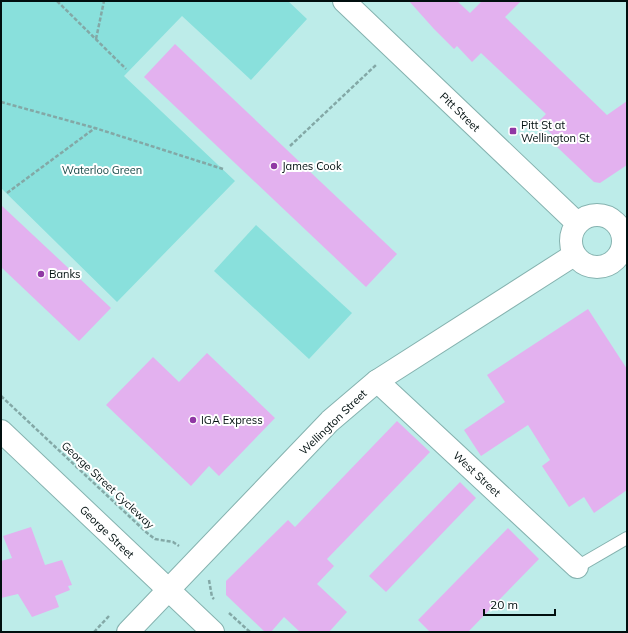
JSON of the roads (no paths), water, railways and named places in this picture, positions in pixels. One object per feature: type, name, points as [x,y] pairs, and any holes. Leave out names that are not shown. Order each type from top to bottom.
[{"type":"street","name":"Pitt Street","points":[[344,1],[577,223]]},
{"type":"street","points":[[591,215],[599,215],[623,224],[621,264],[609,264],[602,267],[594,267],[579,261],[574,255],[570,239],[572,230],[577,223],[591,215]]},
{"type":"street","name":"Wellington Street","points":[[128,632],[330,421],[377,380],[574,255]]},
{"type":"street","name":"West Street","points":[[377,380],[577,567]]},
{"type":"street","name":"George Street","points":[[1,431],[213,632]]},
{"type":"lane","points":[[577,567],[627,538]]},
{"type":"place","name":"Pitt St at Wellington St","points":[[513,131]]},
{"type":"place","name":"James Cook","points":[[274,166]]},
{"type":"place","name":"Banks","points":[[41,274]]},
{"type":"place","name":"IGA Express","points":[[193,420]]},
{"type":"park label","name":"Waterloo Green","points":[[102,170]]}]
